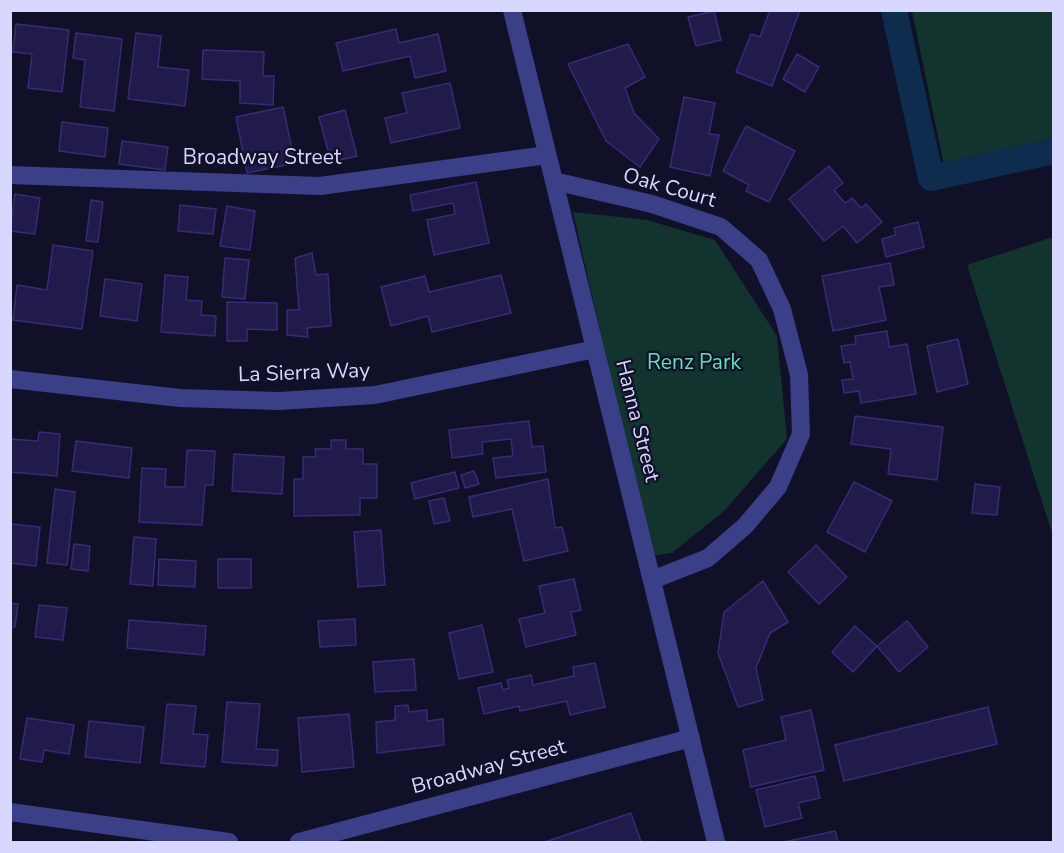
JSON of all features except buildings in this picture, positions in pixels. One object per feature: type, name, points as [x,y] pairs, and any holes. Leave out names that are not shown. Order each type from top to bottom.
[{"type":"street","name":"Hanna Street","points":[[512,10],[716,843]]},
{"type":"street","name":"Broadway Street","points":[[10,175],[320,186],[547,155]]},
{"type":"street","name":"Oak Court","points":[[554,181],[652,204],[721,227],[759,260],[782,309],[799,375],[801,434],[778,487],[745,526],[708,558],[652,580]]},
{"type":"street","name":"La Sierra Way","points":[[10,379],[180,398],[279,401],[375,395],[595,349]]},
{"type":"street","name":"Broadway Street","points":[[299,843],[690,738]]},
{"type":"street","points":[[10,812],[229,843]]},
{"type":"green space","points":[[912,11],[1053,11],[1053,150],[947,180]]},
{"type":"green space","name":"Renz Park","points":[[573,212],[647,220],[715,240],[777,336],[787,439],[725,510],[672,553],[651,556]]},
{"type":"green space","points":[[1054,237],[1053,536],[967,265]]},
{"type":"waterway","points":[[894,10],[931,178],[1054,151]]}]
